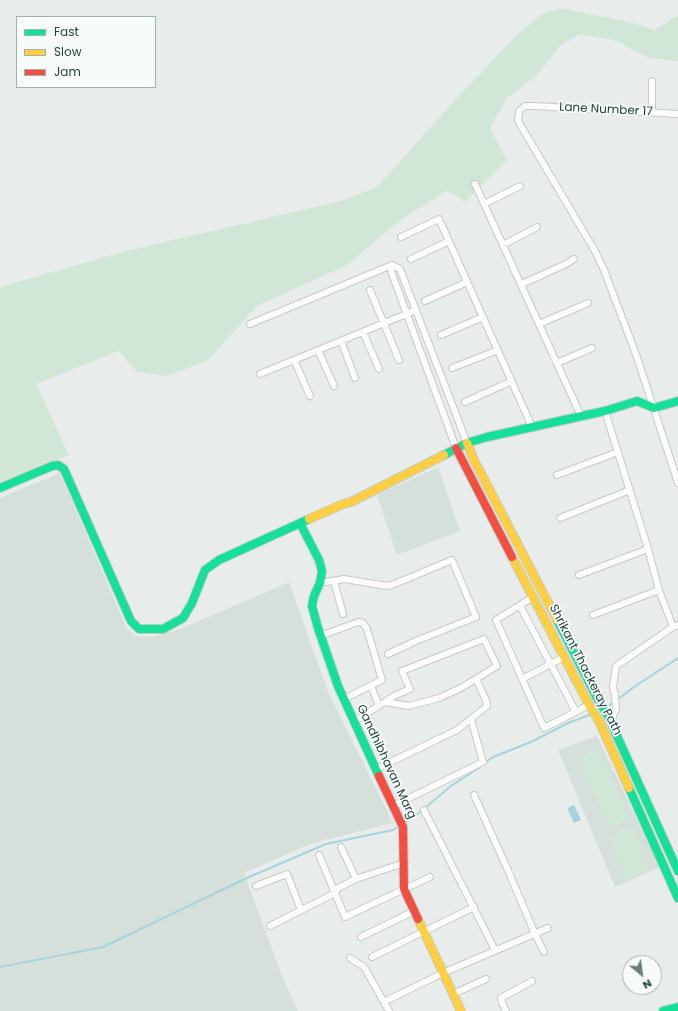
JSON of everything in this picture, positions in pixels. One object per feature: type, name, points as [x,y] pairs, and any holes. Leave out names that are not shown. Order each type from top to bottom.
[{"type":"street","points":[[652,81],[652,112]]},
{"type":"street","name":"Lane Number 17","points":[[654,408],[637,357],[604,270],[595,251],[518,121],[519,111],[525,106],[678,114]]},
{"type":"street","points":[[475,184],[581,416]]},
{"type":"street","points":[[484,204],[520,186]]},
{"type":"street","points":[[401,237],[439,219],[532,427]]},
{"type":"street","points":[[503,245],[537,227]]},
{"type":"street","points":[[411,259],[449,241]]},
{"type":"street","points":[[522,284],[574,259]]},
{"type":"street","points":[[392,264],[400,269],[467,443]]},
{"type":"street","points":[[392,264],[390,271],[456,448]]},
{"type":"street","points":[[250,324],[392,264]]},
{"type":"street","points":[[425,301],[467,282]]},
{"type":"street","points":[[370,290],[400,360]]},
{"type":"street","points":[[539,324],[588,303]]},
{"type":"street","points":[[260,374],[416,310]]},
{"type":"street","points":[[441,335],[483,317]]},
{"type":"street","points":[[363,332],[379,369]]},
{"type":"street","points":[[340,341],[356,378]]},
{"type":"street","points":[[557,363],[592,348]]},
{"type":"street","points":[[318,350],[334,386]]},
{"type":"street","points":[[452,368],[498,350]]},
{"type":"street","points":[[294,360],[310,396]]},
{"type":"street","points":[[465,402],[512,381]]},
{"type":"street","points":[[438,400],[448,395]]},
{"type":"street","points":[[0,488],[52,466],[58,465],[64,469],[131,621],[139,629],[163,629],[183,618],[192,603],[205,570],[219,560],[342,504],[351,502],[467,443],[487,437],[604,411],[638,401],[654,408],[678,401]]},
{"type":"street","points":[[654,408],[676,471],[678,483]]},
{"type":"street","points":[[604,411],[630,490],[659,590],[675,626],[616,666],[613,687],[616,709],[610,719]]},
{"type":"street","name":"Shrikant Thackeray Path","points":[[467,443],[481,474],[610,719],[678,872]]},
{"type":"street","name":"Shrikant Thackeray Path","points":[[456,448],[533,598],[599,721],[678,898]]},
{"type":"street","points":[[557,476],[618,452]]},
{"type":"street","points":[[560,518],[630,490]]},
{"type":"street","name":"Gandhibhavan Marg","points":[[300,523],[322,571],[320,583],[314,596],[312,606],[320,636],[338,686],[402,824],[404,889],[461,1011]]},
{"type":"street","points":[[578,575],[648,549]]},
{"type":"street","points":[[320,583],[344,579],[387,586],[452,560],[476,616],[388,654]]},
{"type":"street","points":[[334,581],[343,614]]},
{"type":"street","points":[[593,615],[659,590]]},
{"type":"street","points":[[533,598],[496,620],[544,728],[576,712],[591,707]]},
{"type":"street","points":[[520,606],[576,712]]},
{"type":"street","points":[[320,636],[358,622],[363,623],[367,629],[382,680],[344,699]]},
{"type":"street","points":[[354,721],[385,702],[410,689],[402,671],[484,639],[497,666],[476,679],[439,698],[422,704],[409,706],[385,702]]},
{"type":"street","points":[[522,679],[564,657]]},
{"type":"street","points":[[376,769],[456,730],[487,706],[486,700],[476,679]]},
{"type":"street","points":[[371,686],[379,706]]},
{"type":"street","points":[[394,806],[483,762],[470,719]]},
{"type":"street","points":[[474,795],[544,952]]},
{"type":"street","points":[[424,810],[495,950]]},
{"type":"street","points":[[341,847],[356,879]]},
{"type":"street","points":[[319,855],[345,917],[430,877]]},
{"type":"street","points":[[270,926],[334,893],[338,888],[356,879],[404,863]]},
{"type":"street","points":[[256,886],[287,874],[301,910]]},
{"type":"street","points":[[372,956],[474,907]]},
{"type":"street","points":[[361,937],[414,911]]},
{"type":"street","points":[[384,1002],[443,973],[548,928]]},
{"type":"street","points":[[350,958],[364,967],[389,1011]]},
{"type":"street","points":[[453,994],[486,979]]},
{"type":"street","points":[[506,1011],[501,998],[532,980]]},
{"type":"street","points":[[663,1011],[678,1007]]},
{"type":"shaded area","points":[[438,467],[460,531],[397,555],[377,495]]},
{"type":"shaded area","points":[[60,473],[126,627],[135,636],[152,637],[180,629],[289,582],[328,692],[393,823],[313,843],[244,873],[283,979],[298,1011],[0,1011],[0,498]]},
{"type":"shaded area","points":[[597,736],[660,867],[615,887],[558,750]]},
{"type":"green space","points":[[560,8],[635,23],[654,30],[678,15],[678,61],[649,58],[617,41],[580,34],[561,45],[536,76],[507,98],[490,128],[507,160],[465,202],[446,191],[398,222],[347,265],[257,306],[207,361],[165,376],[137,372],[119,351],[36,384],[69,455],[0,483],[0,287],[126,251],[341,201],[377,187],[464,90],[518,34],[540,15]]},
{"type":"green space","points":[[599,749],[629,819],[609,827],[579,757]]},
{"type":"green space","points":[[633,826],[649,869],[626,881],[609,835]]},
{"type":"water","points":[[574,805],[581,820],[574,823],[567,808]]},
{"type":"waterway","points":[[605,707],[678,658]]},
{"type":"waterway","points":[[485,763],[493,757],[531,742],[568,723],[592,714]]},
{"type":"waterway","points":[[403,824],[419,813],[451,786],[480,767]]},
{"type":"waterway","points":[[0,967],[103,947],[249,877],[326,844],[393,830],[400,826]]},
{"type":"traffic: fast","points":[[444,455],[467,443],[487,437],[605,411],[637,401],[654,408],[678,401]]},
{"type":"traffic: fast","points":[[0,488],[52,466],[58,465],[64,469],[131,621],[139,629],[163,629],[183,618],[192,603],[205,570],[219,560],[309,519]]},
{"type":"traffic: fast","points":[[300,523],[319,560],[322,571],[320,583],[314,596],[312,606],[318,628],[338,686],[379,776]]},
{"type":"traffic: fast","points":[[557,620],[597,698],[608,716],[678,871]]},
{"type":"traffic: fast","points":[[629,788],[678,898]]},
{"type":"traffic: fast","points":[[663,1011],[678,1007]]},
{"type":"traffic: slow","points":[[467,443],[474,460],[557,620]]},
{"type":"traffic: slow","points":[[309,519],[351,502],[444,455]]},
{"type":"traffic: slow","points":[[512,557],[588,703],[599,721],[629,788]]},
{"type":"traffic: slow","points":[[418,919],[461,1011]]},
{"type":"traffic: jam","points":[[456,448],[512,557]]},
{"type":"traffic: jam","points":[[379,776],[403,827],[404,889],[418,919]]}]
